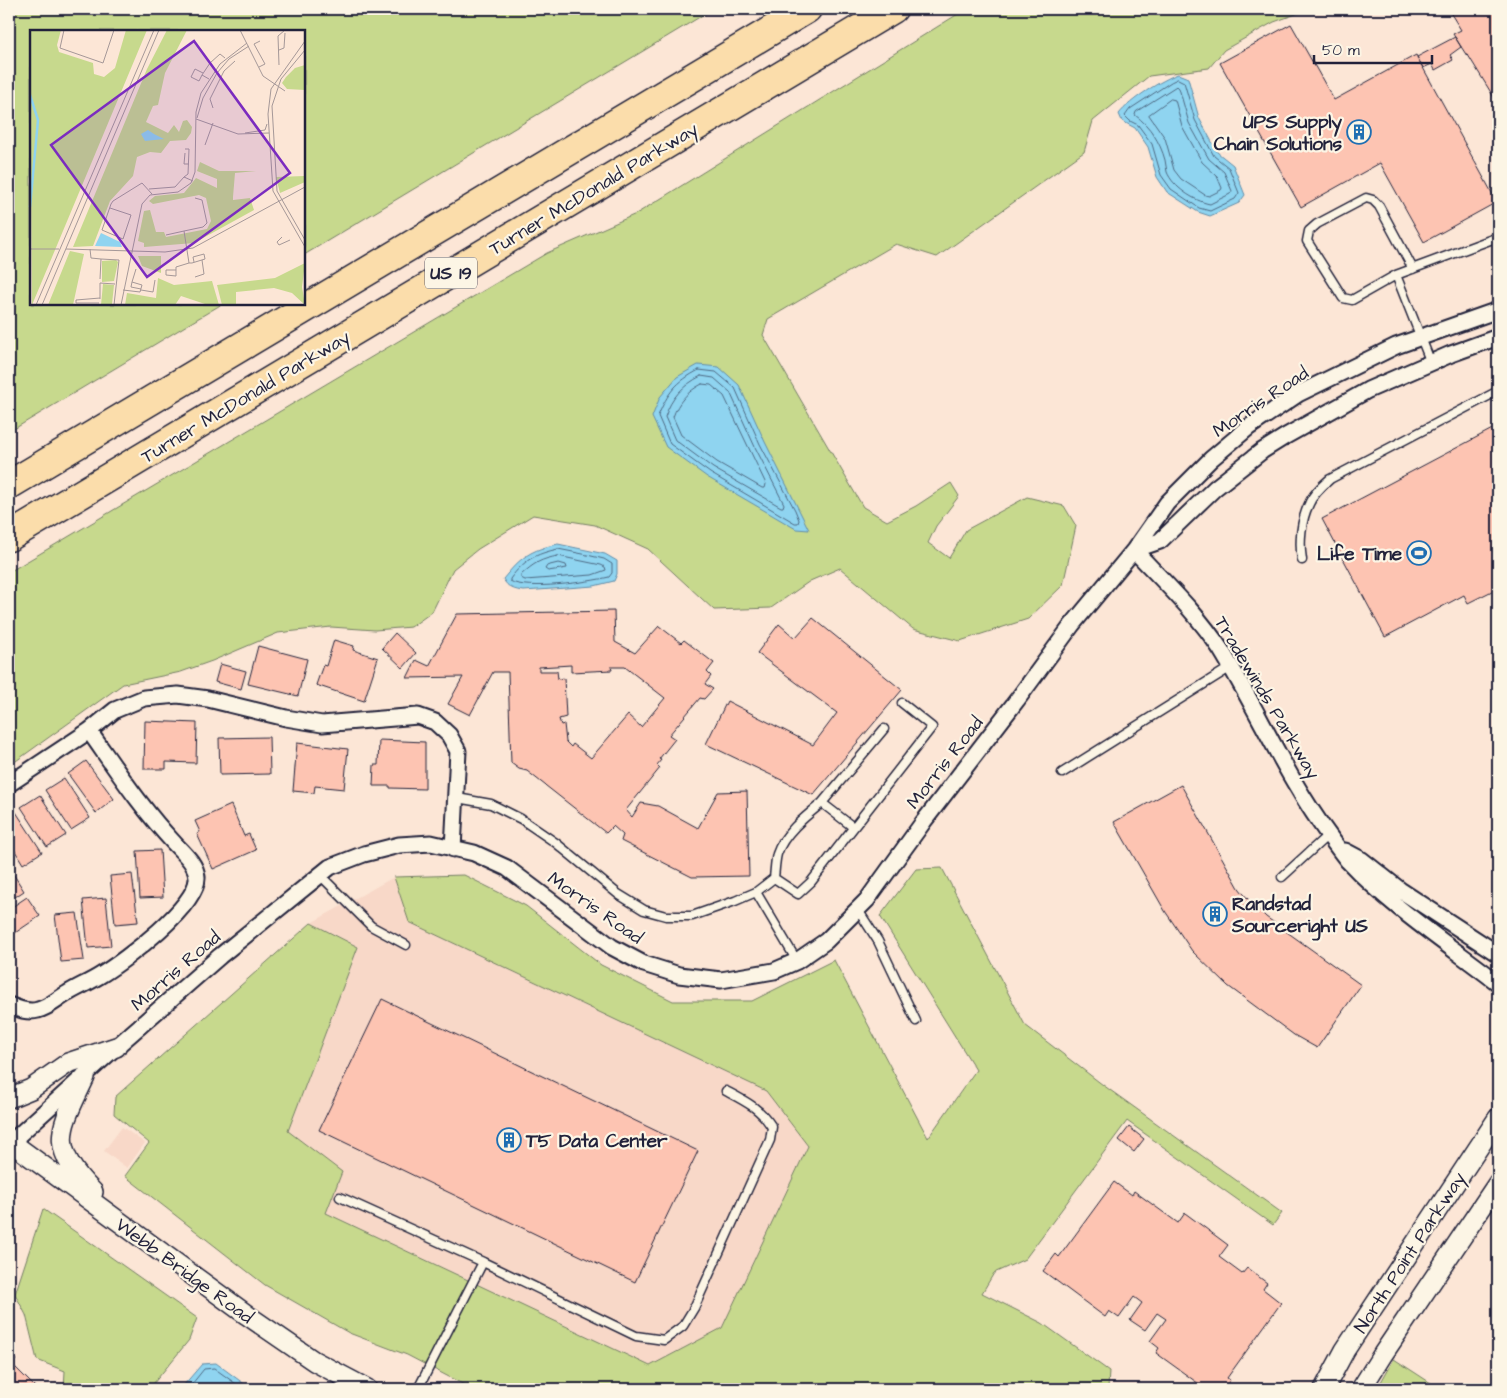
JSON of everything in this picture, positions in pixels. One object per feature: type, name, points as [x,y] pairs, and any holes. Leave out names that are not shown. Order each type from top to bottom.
[{"type":"highway","name":"US 19","points":[[9,485],[807,9]]},
{"type":"highway","name":"Turner McDonald Parkway","points":[[9,537],[893,9]]},
{"type":"street","name":"Morris Road","points":[[9,1142],[220,956],[330,867],[364,854],[399,845],[431,843],[474,853],[508,868],[612,947],[644,964],[679,975],[721,980],[774,971],[797,961],[826,941],[858,910],[1072,625],[1134,550],[1167,503],[1211,459],[1249,427],[1298,394],[1396,346],[1498,310]]},
{"type":"street","points":[[1134,550],[1160,541],[1215,488],[1262,451],[1368,390],[1498,337]]},
{"type":"street","name":"Tradewinds Parkway","points":[[1134,550],[1203,624],[1231,667],[1282,762],[1347,860],[1375,887],[1427,930],[1498,983]]},
{"type":"street","points":[[9,784],[89,731],[115,710],[144,698],[178,695],[208,699],[286,718],[322,724],[418,716],[435,722],[449,735],[458,751],[457,798],[452,849]]},
{"type":"street","points":[[9,1006],[22,1010],[36,1011],[50,1006],[65,994],[100,976],[129,956],[155,934],[179,909],[194,891],[196,885],[197,877],[190,862],[164,832],[89,731]]},
{"type":"street","name":"Tradewinds Parkway","points":[[1339,848],[1362,860],[1400,890],[1498,954]]},
{"type":"street","name":"Tradewinds Parkway","points":[[1400,890],[1447,914],[1498,944]]},
{"type":"street","points":[[9,1098],[31,1089],[68,1063],[116,1047]]},
{"type":"street","points":[[85,1077],[64,1124],[62,1145],[65,1156],[79,1178],[129,1228]]},
{"type":"street","name":"North Point Parkway","points":[[1324,1389],[1345,1350],[1498,1118]]},
{"type":"street","name":"Webb Bridge Road","points":[[9,1142],[277,1336],[314,1361],[367,1389]]},
{"type":"street","name":"North Point Parkway","points":[[1361,1389],[1498,1183]]},
{"type":"lane","points":[[1413,269],[1379,206],[1373,200],[1366,198],[1318,224],[1309,231],[1307,241],[1343,298],[1352,300],[1396,275],[1413,269],[1498,237]]},
{"type":"lane","points":[[1396,275],[1431,363]]},
{"type":"lane","points":[[1302,560],[1300,547],[1309,503],[1318,490],[1330,479],[1498,391]]},
{"type":"lane","points":[[1062,773],[1231,667]]},
{"type":"lane","points":[[774,878],[798,894],[811,882],[932,727],[902,703]]},
{"type":"lane","points":[[457,798],[491,804],[521,819],[556,843],[618,894],[644,910],[666,916],[692,916],[756,892],[774,878],[776,857],[779,849],[799,821],[822,804],[884,729]]},
{"type":"lane","points":[[822,804],[853,827]]},
{"type":"lane","points":[[1282,877],[1329,834]]},
{"type":"lane","points":[[320,875],[371,926],[406,945]]},
{"type":"lane","points":[[756,892],[797,961]]},
{"type":"lane","points":[[858,910],[878,941],[916,1021]]},
{"type":"lane","points":[[340,1197],[482,1262],[636,1336],[664,1340],[683,1326],[694,1308],[770,1140],[772,1127],[765,1116],[726,1091]]},
{"type":"lane","points":[[418,1389],[482,1262]]},
{"type":"shaded area","points":[[394,877],[409,922],[766,1091],[808,1146],[722,1329],[650,1366],[326,1213],[288,1131],[358,947],[311,923]]},
{"type":"shaded area","points":[[122,1127],[145,1143],[127,1168],[104,1151]]},
{"type":"green space","points":[[9,9],[713,9],[305,254],[305,30],[30,30],[30,305],[220,305],[9,432]]},
{"type":"green space","points":[[966,9],[1310,9],[1274,22],[1224,50],[1209,68],[1149,76],[1093,121],[1084,152],[937,257],[896,244],[768,319],[763,335],[863,507],[887,521],[916,506],[951,483],[959,496],[936,526],[928,543],[949,558],[966,530],[1027,497],[1064,506],[1076,526],[1063,585],[1028,619],[960,641],[913,629],[840,568],[810,581],[771,608],[714,610],[648,549],[595,525],[533,515],[478,549],[453,569],[432,612],[411,627],[375,630],[331,627],[278,633],[181,672],[123,684],[9,766],[9,572],[547,253],[636,214]]},
{"type":"green space","points":[[942,868],[1025,1025],[1103,1085],[1282,1213],[1273,1225],[1127,1121],[1025,1259],[994,1273],[982,1293],[1042,1323],[1109,1371],[1108,1389],[472,1389],[407,1355],[349,1333],[265,1285],[125,1176],[149,1143],[114,1114],[115,1097],[311,923],[358,947],[288,1131],[342,1172],[326,1213],[650,1366],[722,1328],[808,1146],[766,1091],[409,922],[394,877],[464,875],[526,906],[601,965],[673,1001],[752,1001],[834,960],[928,1138],[976,1070],[880,916],[916,869]]},
{"type":"green space","points":[[43,1209],[197,1318],[189,1340],[149,1389],[64,1389],[65,1371],[37,1360],[26,1315],[15,1294]]},
{"type":"green space","points":[[1394,1359],[1440,1389],[1377,1389]]},
{"type":"water","points":[[1178,74],[1188,78],[1199,118],[1218,153],[1233,165],[1245,195],[1239,203],[1210,216],[1198,212],[1167,192],[1157,177],[1148,147],[1135,128],[1122,121],[1119,114],[1146,91]]},
{"type":"water","points":[[698,365],[719,367],[739,385],[809,530],[796,529],[707,477],[666,447],[652,417],[660,397],[677,377]]},
{"type":"water","points":[[558,544],[605,554],[617,561],[617,574],[614,581],[594,586],[524,591],[507,585],[503,579],[521,560],[533,552]]},
{"type":"water","points":[[216,1363],[251,1389],[184,1389],[183,1386],[202,1364]]},
{"type":"building","points":[[1448,9],[1498,9],[1498,104],[1453,34],[1461,30]]},
{"type":"building","name":"UPS Supply Chain Solutions","points":[[1291,24],[1334,100],[1416,55],[1497,202],[1424,242],[1380,163],[1301,207],[1220,63]]},
{"type":"building","points":[[1455,37],[1461,47],[1450,55],[1453,60],[1435,70],[1432,64],[1423,68],[1417,57]]},
{"type":"building","name":"Life Time","points":[[1498,426],[1498,588],[1468,603],[1464,595],[1385,637],[1322,519]]},
{"type":"building","points":[[614,611],[615,642],[635,653],[659,626],[681,643],[684,640],[714,663],[707,672],[711,676],[705,684],[713,689],[704,699],[700,698],[669,735],[675,739],[659,759],[661,760],[657,765],[660,768],[626,810],[632,817],[641,803],[658,806],[698,828],[718,792],[747,791],[749,876],[692,877],[621,841],[623,835],[613,826],[606,833],[527,771],[519,769],[511,763],[508,672],[493,672],[470,715],[448,704],[463,677],[407,678],[416,660],[429,666],[457,614]],"holes":[[[571,665],[571,672],[612,670],[611,667],[625,667],[665,698],[641,727],[628,715],[591,758],[573,744],[571,747],[566,742],[564,724],[561,725],[559,719],[566,717],[564,678],[558,679],[557,671],[539,671],[539,667]]]},
{"type":"building","points":[[813,618],[902,690],[813,795],[706,744],[727,701],[813,745],[837,713],[757,653],[779,624],[795,638]]},
{"type":"building","points":[[395,633],[416,653],[403,668],[382,648]]},
{"type":"building","points":[[334,640],[354,646],[353,650],[378,658],[364,701],[316,685],[323,665],[326,666]]},
{"type":"building","points":[[258,646],[307,659],[298,696],[248,684]]},
{"type":"building","points":[[220,664],[246,671],[241,689],[215,682]]},
{"type":"building","points":[[145,721],[197,723],[196,763],[166,762],[166,769],[144,769]]},
{"type":"building","points":[[269,737],[270,774],[220,775],[219,738]]},
{"type":"building","points":[[379,740],[425,742],[425,789],[373,786],[374,765],[378,765]]},
{"type":"building","points":[[297,743],[348,749],[344,789],[315,786],[314,793],[293,791]]},
{"type":"building","points":[[86,761],[114,799],[96,813],[68,774]]},
{"type":"building","points":[[64,778],[90,818],[71,830],[45,790]]},
{"type":"building","name":"Randstad Sourceright US","points":[[1181,785],[1239,888],[1247,898],[1266,917],[1361,985],[1317,1048],[1294,1035],[1228,986],[1192,951],[1165,911],[1114,822]]},
{"type":"building","points":[[40,795],[66,835],[47,847],[21,807]]},
{"type":"building","points":[[231,805],[244,836],[249,834],[256,850],[213,869],[197,834],[200,832],[195,821]]},
{"type":"building","points":[[16,812],[42,852],[23,864],[9,841],[9,817]]},
{"type":"building","points":[[160,850],[163,897],[140,898],[137,851]]},
{"type":"building","points":[[12,872],[24,891],[9,901],[9,874]]},
{"type":"building","points":[[132,874],[138,922],[115,924],[110,876]]},
{"type":"building","points":[[27,897],[40,916],[9,937],[9,909]]},
{"type":"building","points":[[106,898],[111,946],[88,948],[83,900]]},
{"type":"building","points":[[77,913],[84,960],[61,962],[55,915]]},
{"type":"building","name":"T5 Data Center","points":[[382,999],[698,1151],[635,1282],[319,1130]]},
{"type":"building","points":[[1129,1127],[1144,1139],[1134,1152],[1119,1140]]},
{"type":"building","points":[[1114,1182],[1132,1195],[1134,1191],[1178,1223],[1185,1213],[1228,1245],[1219,1257],[1242,1274],[1247,1268],[1267,1283],[1263,1289],[1281,1303],[1227,1378],[1230,1380],[1224,1389],[1206,1389],[1156,1353],[1159,1348],[1150,1341],[1166,1319],[1157,1313],[1145,1330],[1130,1320],[1142,1303],[1134,1297],[1119,1318],[1109,1311],[1105,1317],[1043,1271],[1056,1254],[1059,1257]]},
{"type":"building","points":[[9,1354],[16,1360],[12,1364],[37,1389],[9,1389]]},
{"type":"place","name":"UPS Supply Chain Solutions","points":[[1359,132]]},
{"type":"place","name":"Life Time","points":[[1419,553]]},
{"type":"place","name":"Randstad Sourceright US","points":[[1215,914]]},
{"type":"place","name":"T5 Data Center","points":[[509,1140]]}]
